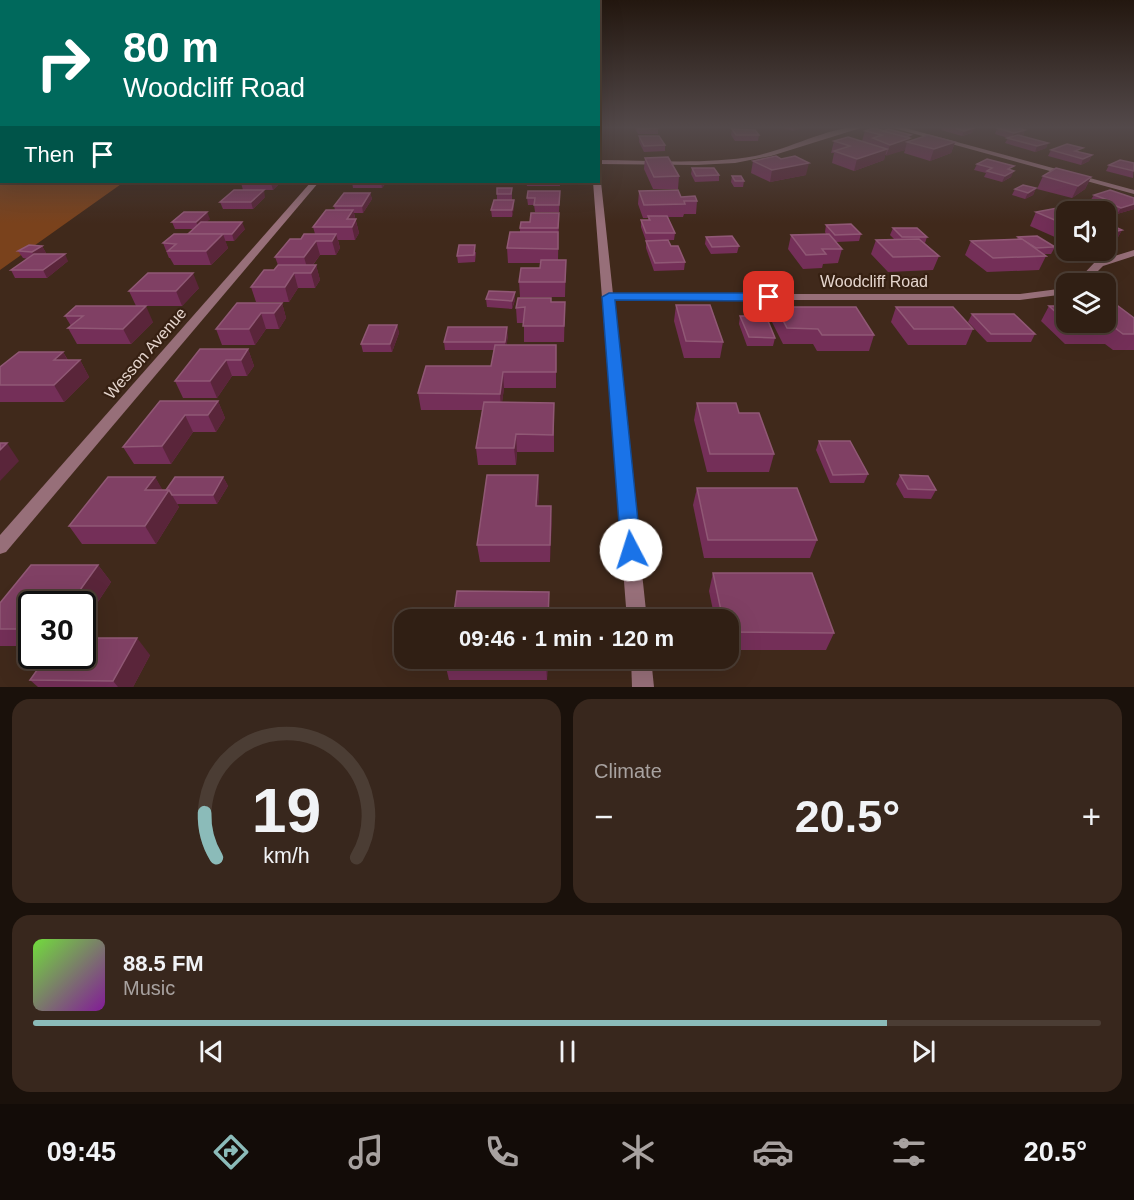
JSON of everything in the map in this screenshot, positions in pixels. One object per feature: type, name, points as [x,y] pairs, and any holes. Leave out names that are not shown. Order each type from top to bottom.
[{"type":"street","points":[[600,162],[748,158]]},
{"type":"street","points":[[1008,158],[1134,192]]},
{"type":"street","name":"Wesson Avenue","points":[[0,547],[314,183]]},
{"type":"street","points":[[597,183],[637,609]]},
{"type":"street","points":[[1090,273],[1099,264],[1134,253]]},
{"type":"street","name":"Woodcliff Road","points":[[609,297],[1020,297],[1056,292]]},
{"type":"street","points":[[642,669],[644,687]]},
{"type":"shaded area","points":[[0,183],[123,183],[0,270]]},
{"type":"building","points":[[645,158],[669,158],[679,176],[654,177]]},
{"type":"building","points":[[767,158],[799,158],[809,163],[772,170],[753,161]]},
{"type":"building","points":[[987,159],[1014,166],[1008,169],[1014,171],[1005,176],[987,171],[992,168],[977,164]]},
{"type":"building","points":[[1120,160],[1134,163],[1134,171],[1109,165]]},
{"type":"building","points":[[692,168],[714,168],[719,175],[696,176]]},
{"type":"building","points":[[1056,168],[1091,177],[1078,186],[1043,176]]},
{"type":"building","points":[[732,176],[741,176],[744,181],[735,181]]},
{"type":"building","points":[[1023,185],[1036,188],[1028,193],[1015,189]]},
{"type":"building","points":[[497,188],[512,188],[511,194],[497,194]]},
{"type":"building","points":[[234,190],[264,190],[251,202],[220,202]]},
{"type":"building","points":[[678,190],[681,197],[695,196],[697,201],[684,201],[685,204],[644,205],[639,191]]},
{"type":"building","points":[[1110,190],[1134,198],[1134,204],[1121,208],[1116,206],[1116,201],[1103,201],[1108,200],[1094,195]]},
{"type":"building","points":[[528,191],[560,191],[559,205],[534,205],[535,198],[527,198]]},
{"type":"building","points":[[344,193],[370,193],[362,206],[334,206]]},
{"type":"building","points":[[494,200],[514,200],[512,210],[491,210]]},
{"type":"building","points":[[1056,208],[1056,221],[1036,212]]},
{"type":"building","points":[[326,210],[353,210],[347,219],[356,219],[352,227],[313,227]]},
{"type":"building","points":[[184,212],[207,212],[196,222],[172,222]]},
{"type":"building","points":[[531,213],[559,213],[558,228],[520,228],[521,222],[530,222]]},
{"type":"building","points":[[648,216],[667,216],[675,233],[646,233],[641,220],[650,220]]},
{"type":"building","points":[[201,222],[242,222],[232,234],[188,234]]},
{"type":"building","points":[[851,224],[861,234],[835,235],[826,225]]},
{"type":"building","points":[[893,228],[917,228],[927,237],[902,237]]},
{"type":"building","points":[[510,232],[558,232],[558,249],[507,248]]},
{"type":"building","points":[[174,234],[223,234],[206,251],[168,251],[176,244],[163,243]]},
{"type":"building","points":[[304,234],[336,234],[332,241],[316,241],[304,257],[275,257],[290,239],[301,239]]},
{"type":"building","points":[[829,234],[842,249],[822,249],[826,254],[806,255],[791,235]]},
{"type":"building","points":[[732,236],[739,246],[712,247],[706,237]]},
{"type":"building","points":[[1037,236],[1055,247],[1036,248],[1018,237]]},
{"type":"building","points":[[919,239],[939,256],[893,257],[876,240]]},
{"type":"building","points":[[1022,239],[1046,256],[993,258],[971,241]]},
{"type":"building","points":[[668,240],[671,246],[678,246],[685,262],[655,263],[646,241]]},
{"type":"building","points":[[29,245],[42,246],[32,252],[18,251]]},
{"type":"building","points":[[459,245],[475,245],[474,255],[457,256]]},
{"type":"building","points":[[34,254],[65,254],[43,270],[11,270]]},
{"type":"building","points":[[541,260],[566,260],[565,282],[519,282],[521,268],[540,268]]},
{"type":"building","points":[[278,265],[316,265],[311,273],[294,273],[285,287],[251,287],[264,270],[274,270]]},
{"type":"building","points":[[148,273],[193,273],[176,291],[129,291]]},
{"type":"building","points":[[489,291],[515,292],[512,301],[486,299]]},
{"type":"building","points":[[518,298],[551,298],[551,302],[565,302],[564,326],[523,326],[525,307],[516,308]]},
{"type":"building","points":[[237,303],[282,303],[274,313],[261,313],[249,329],[216,329]]},
{"type":"building","points":[[676,305],[710,305],[723,342],[686,341]]},
{"type":"building","points":[[76,306],[146,306],[123,329],[68,328],[83,316],[65,316]]},
{"type":"building","points":[[1116,306],[1134,318],[1134,334],[1123,334],[1116,329]]},
{"type":"building","points":[[776,307],[856,307],[874,335],[822,335],[818,329],[787,328]]},
{"type":"building","points":[[896,307],[953,307],[973,329],[914,329]]},
{"type":"building","points":[[972,314],[1014,314],[1035,334],[991,334]]},
{"type":"building","points":[[740,316],[766,316],[775,338],[749,337]]},
{"type":"building","points":[[369,325],[397,325],[390,344],[361,344]]},
{"type":"building","points":[[448,327],[507,327],[505,342],[444,342]]},
{"type":"building","points":[[495,345],[556,345],[556,372],[503,372],[500,394],[418,393],[426,366],[491,366]]},
{"type":"building","points":[[200,349],[248,349],[241,360],[226,360],[210,381],[175,381]]},
{"type":"building","points":[[19,352],[63,352],[54,360],[80,360],[54,385],[0,385],[0,367]]},
{"type":"building","points":[[160,401],[218,401],[208,415],[185,415],[162,446],[123,447]]},
{"type":"building","points":[[484,402],[554,403],[553,435],[516,434],[514,448],[476,448]]},
{"type":"building","points":[[697,403],[736,403],[739,413],[759,413],[774,454],[710,454]]},
{"type":"building","points":[[819,441],[850,441],[868,474],[833,475]]},
{"type":"building","points":[[0,443],[7,443],[0,450]]},
{"type":"building","points":[[487,475],[538,475],[536,506],[551,506],[550,545],[477,545]]},
{"type":"building","points":[[900,475],[928,476],[936,490],[908,489]]},
{"type":"building","points":[[108,477],[155,477],[145,490],[169,490],[145,526],[69,526]]},
{"type":"building","points":[[175,477],[223,477],[213,495],[172,495],[169,490],[166,490]]},
{"type":"building","points":[[697,488],[797,488],[817,540],[708,540]]},
{"type":"building","points":[[31,565],[98,565],[79,591],[18,591],[18,629],[0,629],[0,603]]},
{"type":"building","points":[[713,573],[812,573],[834,633],[739,632],[739,609],[721,609]]},
{"type":"building","points":[[457,591],[549,592],[548,609],[455,609]]},
{"type":"building","points":[[96,638],[137,638],[113,681],[30,680],[38,669],[96,669]]},
{"type":"route","points":[[631,550],[609,297],[769,297]]}]
